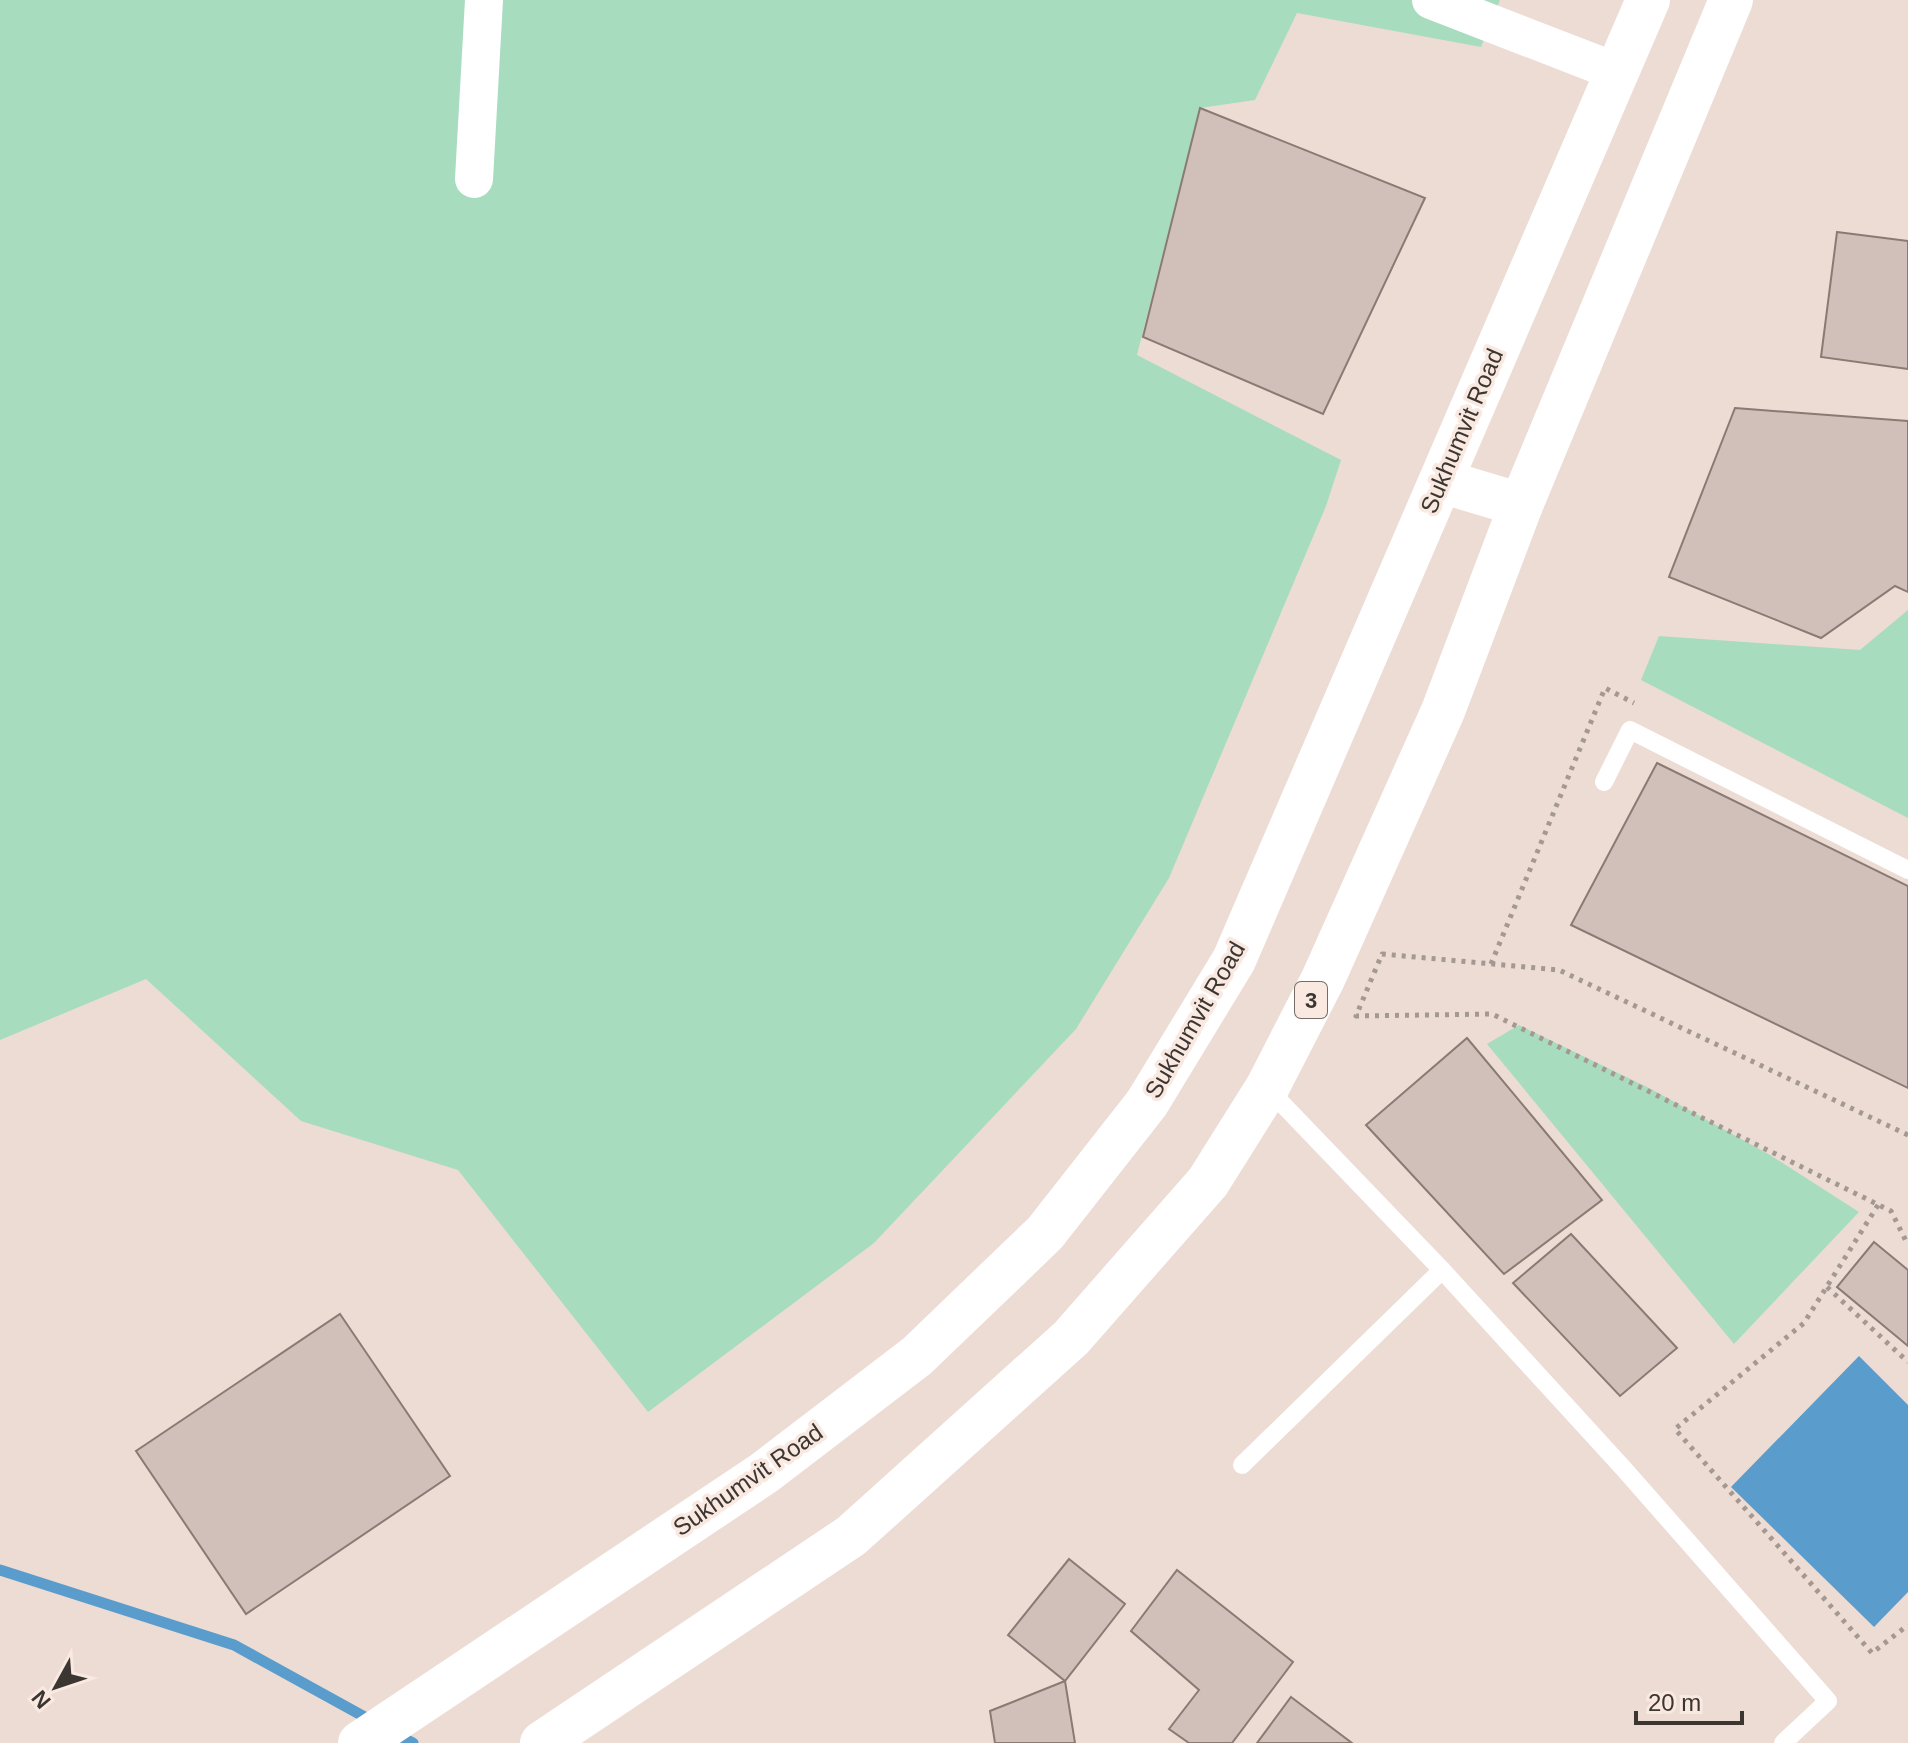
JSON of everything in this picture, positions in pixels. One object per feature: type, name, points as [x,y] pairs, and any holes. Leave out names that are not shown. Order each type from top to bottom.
[{"type":"highway","name":"Sukhumvit Road","points":[[360,1743],[764,1473],[917,1356],[1045,1233],[1147,1103],[1234,960],[1648,0]]},
{"type":"highway","name":"3","points":[[542,1743],[851,1536],[1071,1338],[1208,1182],[1267,1088],[1323,979],[1443,711],[1521,505],[1731,0]]},
{"type":"highway","points":[[1441,481],[1521,505]]},
{"type":"street","points":[[474,179],[484,0]]},
{"type":"street","points":[[1431,0],[1617,72]]},
{"type":"lane","points":[[1604,782],[1630,730],[1908,870]]},
{"type":"lane","points":[[1267,1088],[1442,1270],[1624,1469],[1828,1701],[1783,1743]]},
{"type":"lane","points":[[1242,1465],[1442,1270]]},
{"type":"path","points":[[1491,964],[1605,688],[1646,709]]},
{"type":"path","points":[[1908,1135],[1559,970],[1382,954],[1356,1016],[1492,1014],[1891,1211],[1908,1245]]},
{"type":"path","points":[[1878,1205],[1804,1323],[1675,1429],[1872,1653],[1908,1625]]},
{"type":"path","points":[[1827,1287],[1908,1362]]},
{"type":"green space","points":[[0,0],[1500,0],[1481,47],[1297,13],[1255,100],[1200,108],[1137,355],[1341,460],[1326,506],[1169,878],[1076,1029],[874,1243],[648,1412],[458,1170],[301,1121],[146,979],[0,1040]]},
{"type":"green space","points":[[1908,610],[1908,818],[1641,680],[1659,636],[1860,650]]},
{"type":"green space","points":[[1519,1025],[1651,1089],[1770,1155],[1859,1212],[1734,1344],[1487,1044]]},
{"type":"water","points":[[1859,1356],[1908,1405],[1908,1592],[1874,1627],[1731,1487]]},
{"type":"building","points":[[1200,108],[1425,198],[1323,414],[1143,337]]},
{"type":"building","points":[[1837,232],[1908,241],[1908,369],[1821,357]]},
{"type":"building","points":[[1735,408],[1908,421],[1908,592],[1895,586],[1821,638],[1669,577]]},
{"type":"building","points":[[1657,763],[1908,886],[1908,1088],[1571,925]]},
{"type":"building","points":[[1467,1038],[1602,1200],[1504,1274],[1366,1125]]},
{"type":"building","points":[[1571,1234],[1677,1348],[1620,1396],[1513,1283]]},
{"type":"building","points":[[1874,1242],[1908,1270],[1908,1346],[1837,1287]]},
{"type":"building","points":[[340,1314],[450,1476],[246,1614],[136,1451]]},
{"type":"building","points":[[1069,1559],[1125,1604],[1065,1681],[1008,1635]]},
{"type":"building","points":[[1177,1570],[1293,1662],[1232,1743],[1189,1743],[1169,1729],[1199,1690],[1131,1631]]},
{"type":"building","points":[[1065,1681],[1075,1743],[995,1743],[990,1711]]},
{"type":"building","points":[[1291,1697],[1352,1743],[1257,1743]]},
{"type":"waterway","points":[[0,1570],[234,1645],[372,1721]]},
{"type":"waterway","points":[[394,1733],[413,1743]]}]
